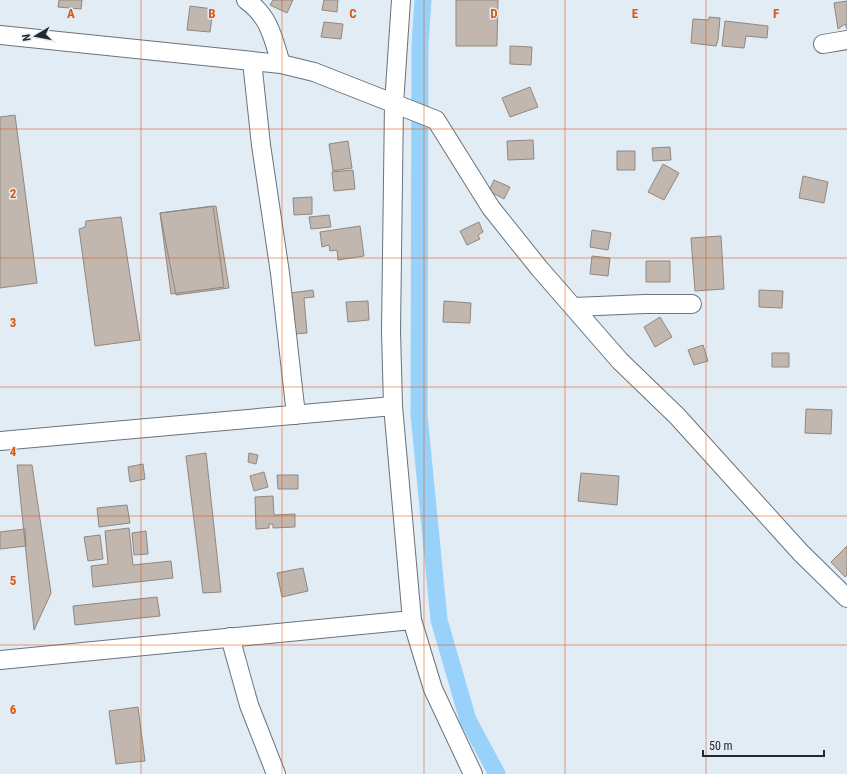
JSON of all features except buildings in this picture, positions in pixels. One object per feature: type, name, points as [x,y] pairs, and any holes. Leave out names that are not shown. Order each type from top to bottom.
[{"type":"street","points":[[246,0],[259,11],[269,25],[281,64]]},
{"type":"street","points":[[401,0],[395,104],[391,324],[393,406],[412,620],[433,689],[473,774]]},
{"type":"street","points":[[0,35],[281,64],[314,72],[436,120],[491,208],[574,307],[620,360],[677,416],[801,553],[847,598]]},
{"type":"street","points":[[823,44],[847,40]]},
{"type":"street","points":[[252,61],[261,145],[280,273],[296,415]]},
{"type":"street","points":[[574,307],[692,304]]},
{"type":"street","points":[[0,441],[393,406]]},
{"type":"street","points":[[0,660],[412,620]]},
{"type":"street","points":[[230,637],[249,705],[276,774]]},
{"type":"waterway","points":[[423,0],[420,45],[419,415],[439,620],[468,720],[497,774]]}]
